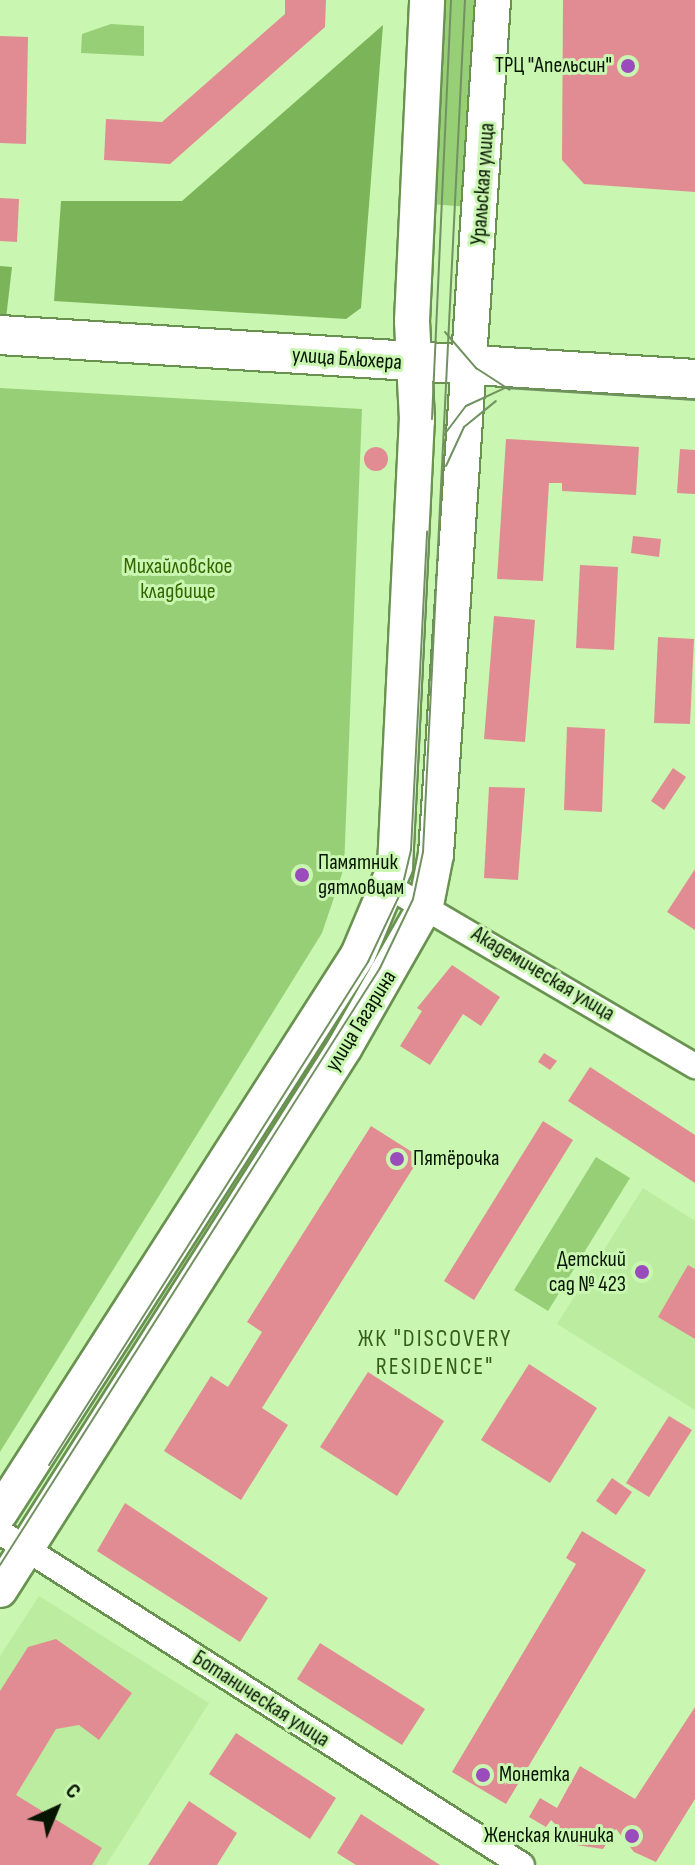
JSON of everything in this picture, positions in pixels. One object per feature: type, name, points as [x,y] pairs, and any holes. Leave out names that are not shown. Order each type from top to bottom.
[{"type":"main road","points":[[414,364],[427,0]]},
{"type":"main road","name":"Уральская улица","points":[[470,367],[493,0]]},
{"type":"main road","name":"улица Блюхера","points":[[0,335],[414,364],[695,379]]},
{"type":"main road","name":"улица Гагарина","points":[[0,1513],[358,955],[388,886],[399,847],[414,364]]},
{"type":"main road","name":"улица Гагарина","points":[[0,1590],[13,1541],[345,1047],[426,905],[470,367]]},
{"type":"street","name":"Академическая улица","points":[[388,886],[426,905],[695,1066]]},
{"type":"street","name":"Ботаническая улица","points":[[13,1541],[522,1865]]},
{"type":"shaded area","points":[[383,25],[361,308],[346,319],[54,301],[61,201],[182,201]]},
{"type":"shaded area","points":[[0,266],[12,267],[5,327],[0,327]]},
{"type":"shaded area","name":"Детский сад № 423","points":[[643,1188],[695,1221],[695,1410],[557,1324]]},
{"type":"shaded area","points":[[39,1596],[209,1703],[106,1865],[0,1865],[0,1656]]},
{"type":"green space","points":[[442,0],[477,0],[468,207],[432,204]]},
{"type":"green space","points":[[111,24],[144,26],[144,56],[81,53],[82,34]]},
{"type":"green space","name":"Михайловское кладбище","points":[[0,388],[362,409],[344,868],[322,933],[0,1452]]},
{"type":"green space","points":[[596,1157],[630,1178],[548,1311],[514,1290]]},
{"type":"building","points":[[285,0],[326,0],[325,27],[170,164],[104,160],[106,119],[162,122],[285,14]]},
{"type":"building","name":"ТРЦ \"Апельсин\"","points":[[563,0],[695,0],[695,192],[584,184],[562,160]]},
{"type":"building","points":[[0,36],[28,37],[26,144],[0,143]]},
{"type":"building","points":[[0,198],[19,199],[17,242],[0,241]]},
{"type":"building","points":[[506,439],[639,447],[636,495],[562,491],[562,483],[549,483],[543,581],[497,579]]},
{"type":"building","points":[[376,447],[387,454],[388,459],[381,470],[376,471],[365,464],[364,459],[371,448]]},
{"type":"building","points":[[680,449],[695,450],[695,494],[677,493]]},
{"type":"building","points":[[633,536],[661,539],[659,557],[631,553]]},
{"type":"building","points":[[580,565],[618,567],[614,650],[576,648]]},
{"type":"building","points":[[494,616],[535,620],[525,742],[484,739]]},
{"type":"building","points":[[658,637],[694,639],[690,724],[654,723]]},
{"type":"building","points":[[567,727],[605,729],[602,812],[564,810]]},
{"type":"building","points":[[673,768],[686,777],[664,810],[651,801]]},
{"type":"building","points":[[489,787],[525,788],[518,880],[484,878]]},
{"type":"building","points":[[695,869],[695,930],[667,912]]},
{"type":"building","points":[[452,965],[500,997],[481,1026],[463,1014],[430,1065],[400,1046],[422,1011],[417,1008]]},
{"type":"building","points":[[544,1053],[557,1061],[550,1070],[538,1062]]},
{"type":"building","points":[[590,1067],[695,1135],[695,1183],[568,1101]]},
{"type":"building","points":[[543,1121],[573,1140],[474,1300],[444,1281]]},
{"type":"building","points":[[371,1126],[420,1157],[262,1408],[288,1425],[241,1500],[164,1451],[211,1376],[228,1387],[262,1332],[247,1322]]},
{"type":"building","points":[[688,1265],[695,1269],[695,1339],[658,1317]]},
{"type":"building","points":[[529,1364],[597,1408],[550,1483],[481,1440]]},
{"type":"building","points":[[368,1372],[444,1421],[397,1496],[320,1447]]},
{"type":"building","points":[[669,1416],[692,1430],[649,1497],[626,1483]]},
{"type":"building","points":[[612,1478],[632,1492],[616,1515],[596,1501]]},
{"type":"building","points":[[125,1503],[268,1598],[240,1642],[97,1551]]},
{"type":"building","points":[[582,1531],[646,1570],[506,1804],[452,1772],[576,1564],[566,1558]]},
{"type":"building","points":[[56,1639],[132,1693],[99,1740],[79,1725],[56,1729],[16,1795],[102,1848],[92,1865],[0,1865],[0,1691],[28,1647]]},
{"type":"building","points":[[320,1643],[425,1709],[402,1745],[297,1679]]},
{"type":"building","points":[[695,1707],[695,1799],[656,1862],[634,1852],[616,1829],[603,1849],[576,1845],[551,1820],[546,1827],[529,1817],[540,1798],[557,1808],[580,1766],[635,1799]]},
{"type":"building","points":[[236,1733],[336,1798],[310,1839],[209,1774]]},
{"type":"building","points":[[189,1801],[237,1833],[217,1865],[148,1865]]},
{"type":"building","points":[[361,1814],[440,1865],[356,1865],[337,1853]]},
{"type":"tram line","points":[[432,419],[451,0]]},
{"type":"tram line","points":[[0,1565],[380,968],[413,899],[423,852],[465,0]]},
{"type":"tram line","points":[[445,332],[476,368],[510,390]]},
{"type":"tram line","points":[[444,435],[466,406],[505,388],[695,400]]},
{"type":"tram line","points":[[446,466],[464,427],[496,401]]},
{"type":"tram line","points":[[49,1465],[368,962],[401,892],[411,850],[427,531]]},
{"type":"place","name":"ТРЦ \"Апельсин\"","points":[[628,66]]},
{"type":"place","name":"Памятник дятловцам","points":[[302,875]]},
{"type":"place","name":"Пятёрочка","points":[[397,1159]]},
{"type":"place","name":"Детский сад № 423","points":[[642,1272]]},
{"type":"place","name":"Монетка","points":[[483,1775]]},
{"type":"place","name":"Женская клиника","points":[[632,1836]]},
{"type":"district","name":"ЖК \"DISCOVERY RESIDENCE\"","points":[[435,1353]]}]
